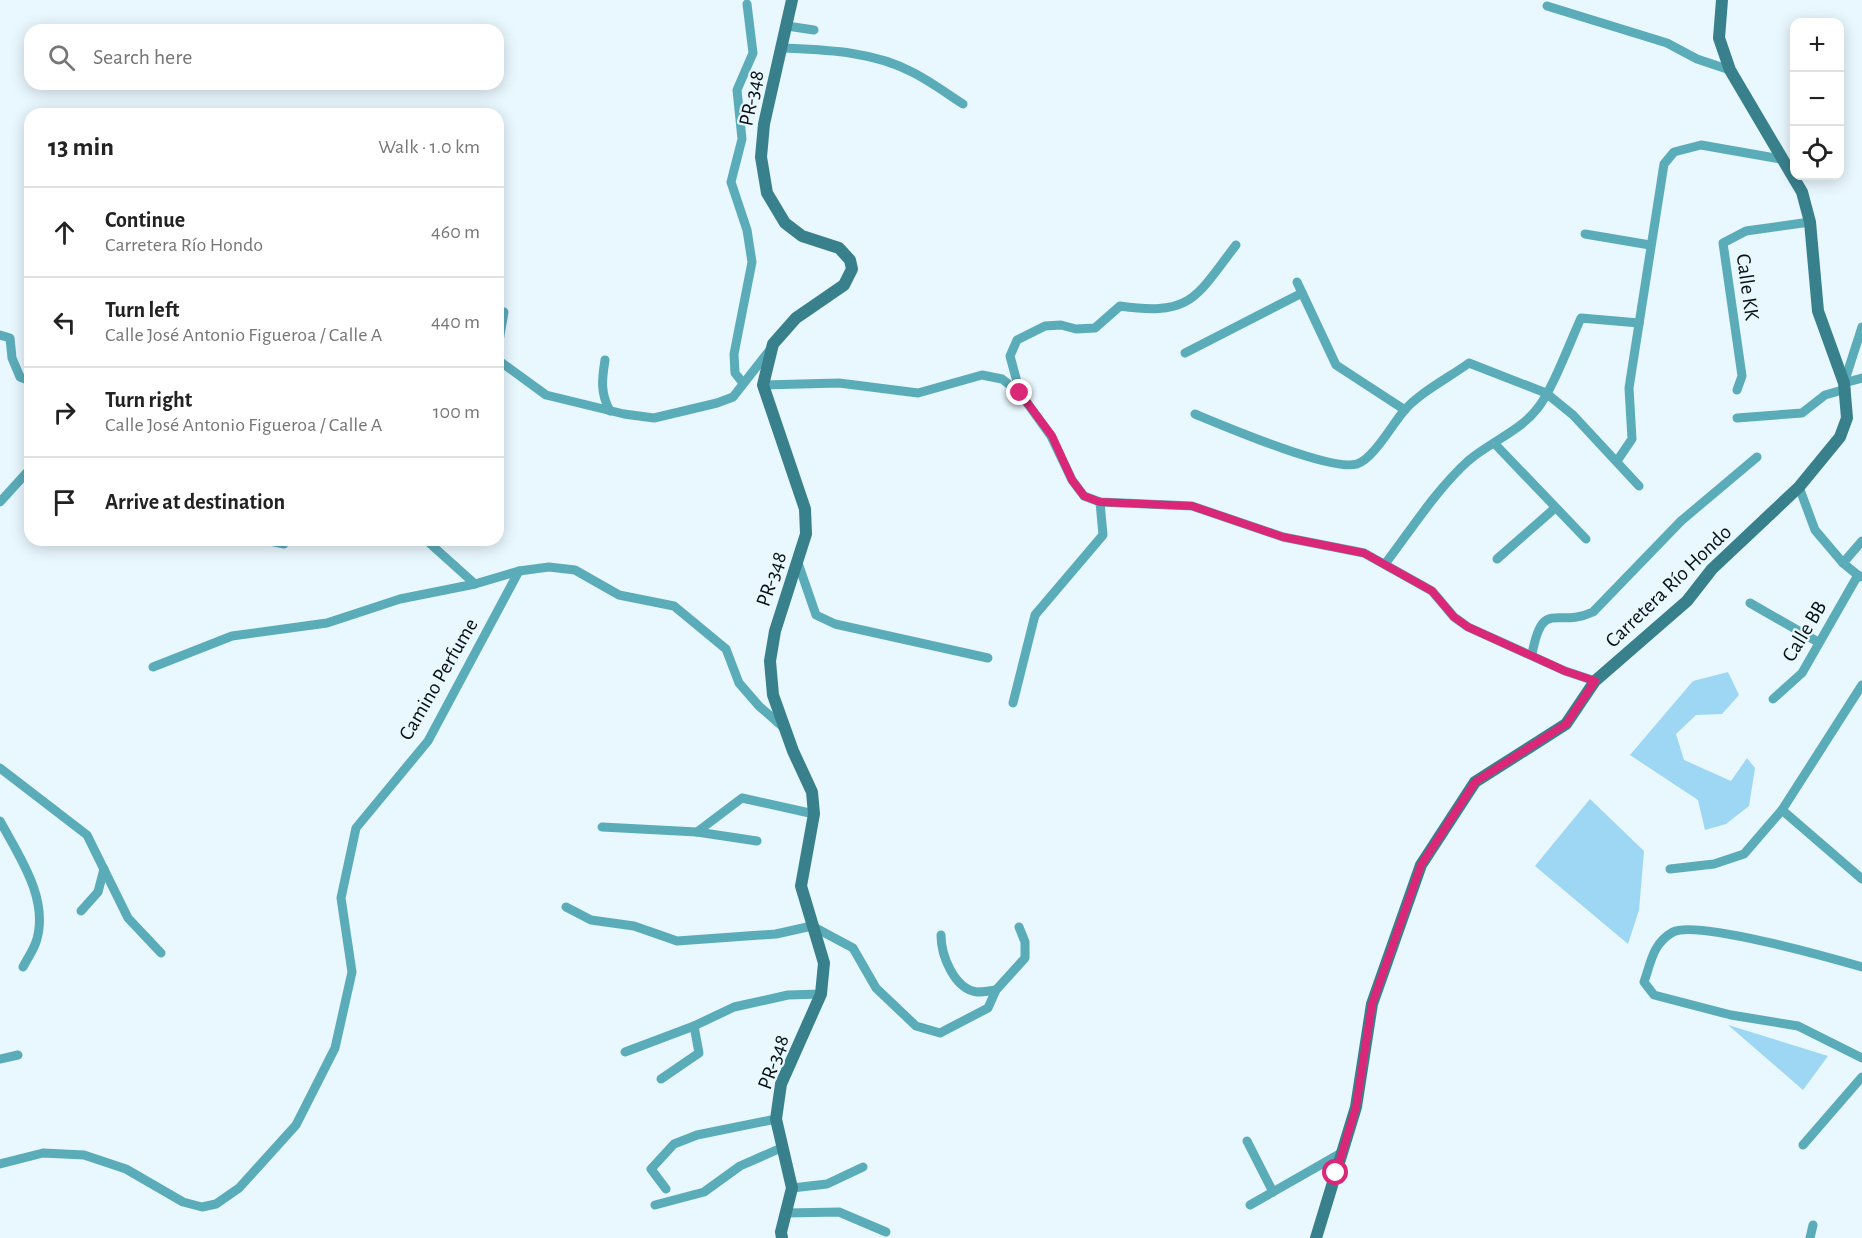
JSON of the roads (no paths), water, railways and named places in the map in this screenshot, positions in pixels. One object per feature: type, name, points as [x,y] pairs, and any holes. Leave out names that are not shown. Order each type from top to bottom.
[{"type":"street","name":"PR-348","points":[[782,1238],[792,1188],[776,1119],[782,1084],[821,994],[824,963],[801,886],[814,814],[812,792],[773,695],[770,661],[775,631],[806,534],[805,509],[763,385],[773,344],[796,318],[844,285],[852,269],[850,260],[839,248],[802,236],[785,223],[767,193],[761,157],[764,124],[792,0]]},
{"type":"street","name":"Carretera Río Hondo","points":[[1316,1238],[1356,1107],[1372,1004],[1421,865],[1475,782],[1566,724],[1595,681],[1686,601],[1712,569],[1799,487],[1840,437],[1847,418],[1845,386],[1818,311],[1810,222],[1802,192],[1764,124],[1730,70],[1719,38],[1722,0]]},
{"type":"street","points":[[743,383],[735,373],[734,354],[752,262],[747,230],[731,182],[742,138],[737,90],[753,53],[747,4]]},
{"type":"street","points":[[1547,6],[1667,43],[1696,59],[1730,70]]},
{"type":"street","points":[[787,26],[814,30]]},
{"type":"street","points":[[782,48],[834,50],[889,62],[912,72],[963,104]]},
{"type":"street","points":[[1617,461],[1632,440],[1629,388],[1664,165],[1674,152],[1701,145],[1779,154]]},
{"type":"street","name":"Calle KK","points":[[1737,390],[1742,376],[1723,243],[1746,231],[1810,222]]},
{"type":"street","points":[[1585,234],[1650,245]]},
{"type":"street","points":[[1020,393],[1010,356],[1017,340],[1045,326],[1061,325],[1076,330],[1095,328],[1119,306],[1166,310],[1194,298],[1236,245]]},
{"type":"street","points":[[1297,282],[1335,365],[1405,410]]},
{"type":"street","points":[[1185,353],[1302,292]]},
{"type":"street","points":[[1385,564],[1450,480],[1480,450],[1524,424],[1539,407],[1581,318],[1638,323]]},
{"type":"street","points":[[1845,386],[1862,327]]},
{"type":"street","points":[[0,335],[10,338],[12,358],[20,377],[24,379]]},
{"type":"street","points":[[504,364],[546,395],[610,411],[654,418],[733,397],[773,344]]},
{"type":"street","points":[[605,360],[601,382],[603,399],[610,411]]},
{"type":"street","points":[[1195,414],[1288,451],[1343,464],[1357,464],[1368,457],[1405,410],[1469,363],[1546,393],[1572,416],[1639,486]]},
{"type":"street","points":[[763,385],[839,383],[918,393],[982,375],[1002,379],[1020,393],[1052,436],[1072,480],[1084,496],[1100,502],[1192,506],[1283,537],[1364,553],[1432,591],[1454,617],[1468,627],[1532,654],[1565,671],[1595,681]]},
{"type":"street","points":[[1737,418],[1802,414],[1825,394],[1862,378]]},
{"type":"street","points":[[1494,443],[1586,539]]},
{"type":"street","points":[[1532,654],[1535,635],[1542,621],[1549,617],[1579,619],[1593,612],[1681,521],[1757,457]]},
{"type":"street","points":[[0,501],[24,476]]},
{"type":"street","points":[[1799,487],[1815,530],[1843,563],[1860,577]]},
{"type":"street","points":[[1013,703],[1035,615],[1103,535],[1100,502]]},
{"type":"street","points":[[1497,559],[1555,508]]},
{"type":"street","points":[[1843,563],[1862,541]]},
{"type":"street","points":[[433,546],[475,584]]},
{"type":"street","points":[[798,563],[816,615],[835,624],[988,658]]},
{"type":"street","points":[[153,667],[232,636],[327,622],[400,599],[475,584],[519,571],[549,567],[574,570],[619,595],[674,606],[726,649],[739,682],[759,706],[785,728]]},
{"type":"street","name":"Camino Perfume","points":[[0,1164],[43,1152],[84,1155],[126,1169],[183,1202],[202,1208],[216,1204],[239,1188],[296,1125],[335,1048],[352,972],[341,898],[356,828],[428,741],[519,571]]},
{"type":"street","name":"Calle BB","points":[[1773,699],[1802,673],[1818,642],[1860,577]]},
{"type":"street","points":[[1750,603],[1818,642]]},
{"type":"street","points":[[1670,869],[1714,864],[1744,854],[1782,810],[1862,685]]},
{"type":"street","points":[[0,768],[87,835],[128,918],[161,953]]},
{"type":"street","points":[[697,832],[742,798],[814,814]]},
{"type":"street","points":[[1782,810],[1862,879]]},
{"type":"street","points":[[0,821],[32,879],[40,919],[36,942],[23,967]]},
{"type":"street","points":[[602,827],[697,832],[757,841]]},
{"type":"street","points":[[81,911],[98,892],[104,869]]},
{"type":"street","points":[[566,907],[591,920],[633,926],[677,942],[776,934],[812,926],[853,948],[876,988],[916,1026],[940,1033],[988,1008],[996,990],[1025,958],[1026,942],[1019,927]]},
{"type":"street","points":[[1862,967],[1786,946],[1697,930],[1675,931],[1657,944],[1644,982],[1654,995],[1731,1015],[1797,1026],[1862,1058]]},
{"type":"street","points":[[941,935],[941,945],[959,982],[975,992],[996,990]]},
{"type":"street","points":[[625,1052],[694,1026],[734,1007],[788,995],[821,994]]},
{"type":"street","points":[[661,1079],[699,1053],[694,1026]]},
{"type":"street","points":[[0,1059],[18,1054]]},
{"type":"street","points":[[1803,1145],[1862,1077]]},
{"type":"street","points":[[666,1189],[651,1169],[674,1144],[697,1135],[776,1119]]},
{"type":"street","points":[[1247,1141],[1273,1192]]},
{"type":"street","points":[[655,1205],[704,1191],[740,1166],[781,1148]]},
{"type":"street","points":[[1250,1205],[1343,1152]]},
{"type":"street","points":[[792,1188],[827,1184],[863,1167]]},
{"type":"street","points":[[786,1213],[839,1212],[886,1232]]},
{"type":"street","points":[[1810,1238],[1813,1225]]}]
